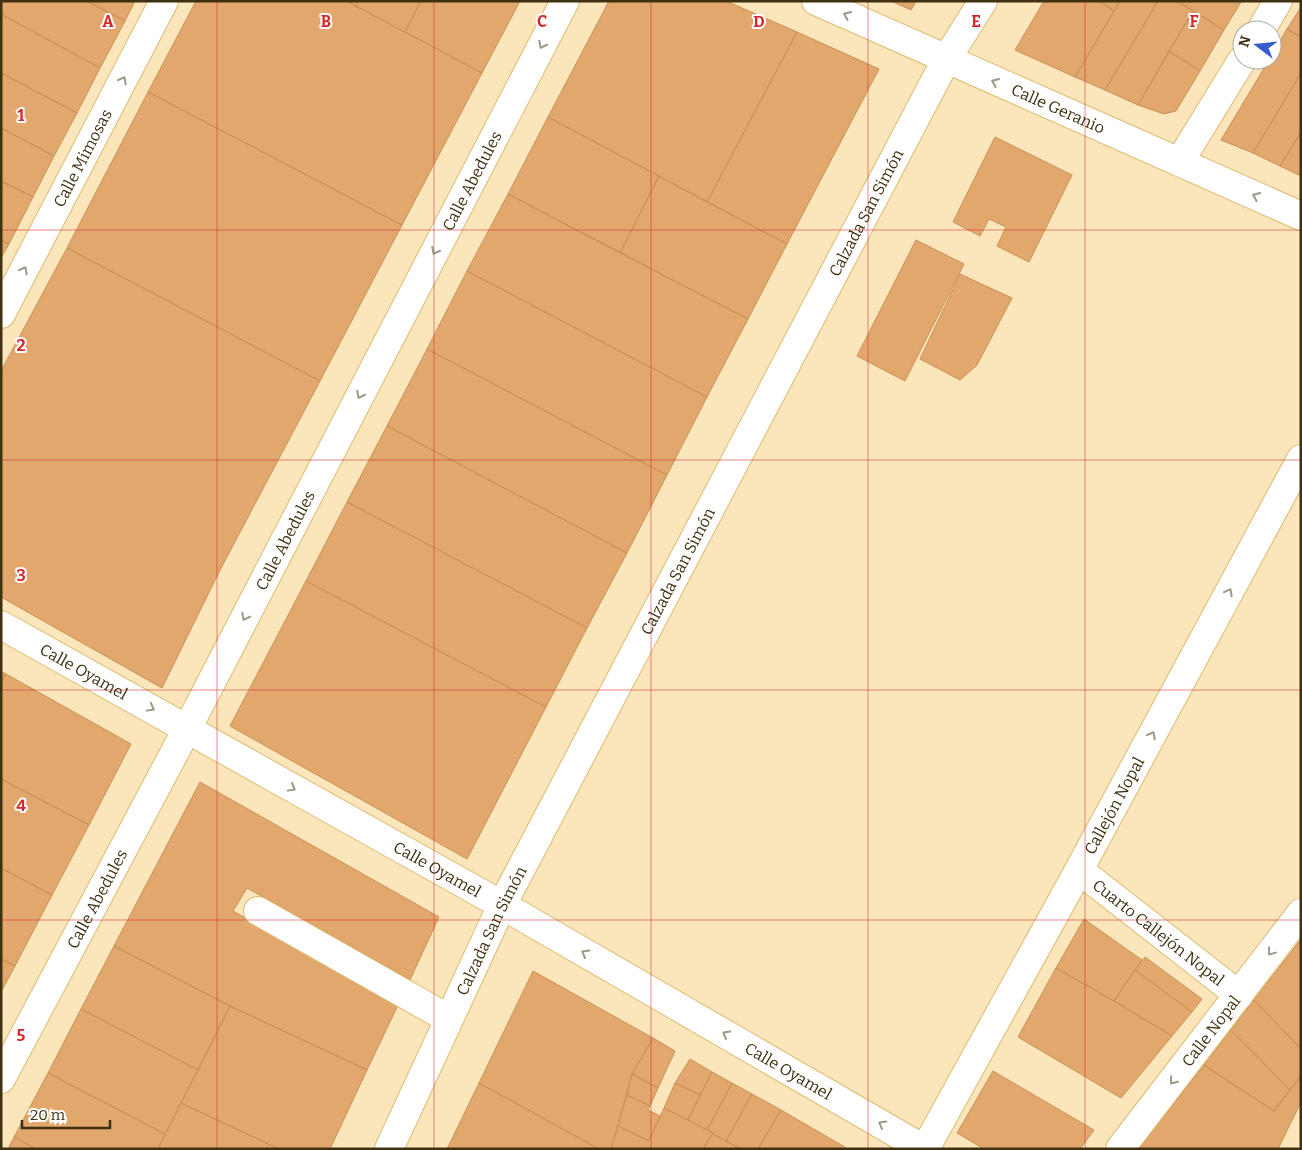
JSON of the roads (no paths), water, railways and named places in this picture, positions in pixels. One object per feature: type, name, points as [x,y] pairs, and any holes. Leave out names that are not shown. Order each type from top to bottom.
[{"type":"street","name":"Calle Mimosas","points":[[1,314],[164,1]]},
{"type":"street","name":"Calle Abedules","points":[[1,1078],[187,729],[565,1]]},
{"type":"street","name":"Calle Geranio","points":[[816,1],[1301,216]]},
{"type":"street","name":"Calzada San Simón","points":[[389,1149],[502,905],[946,60],[983,1]]},
{"type":"street","points":[[1267,20],[1278,1]]},
{"type":"street","points":[[1180,161],[1236,70]]},
{"type":"street","name":"Callejón Nopal","points":[[924,1149],[1301,460]]},
{"type":"street","name":"Calle Oyamel","points":[[1,625],[502,905],[924,1149]]},
{"type":"street","name":"Cuarto Callejón Nopal","points":[[1078,870],[1239,994]]},
{"type":"street","points":[[258,912],[448,1019]]},
{"type":"street","name":"Calle Nopal","points":[[1120,1149],[1301,913]]}]
